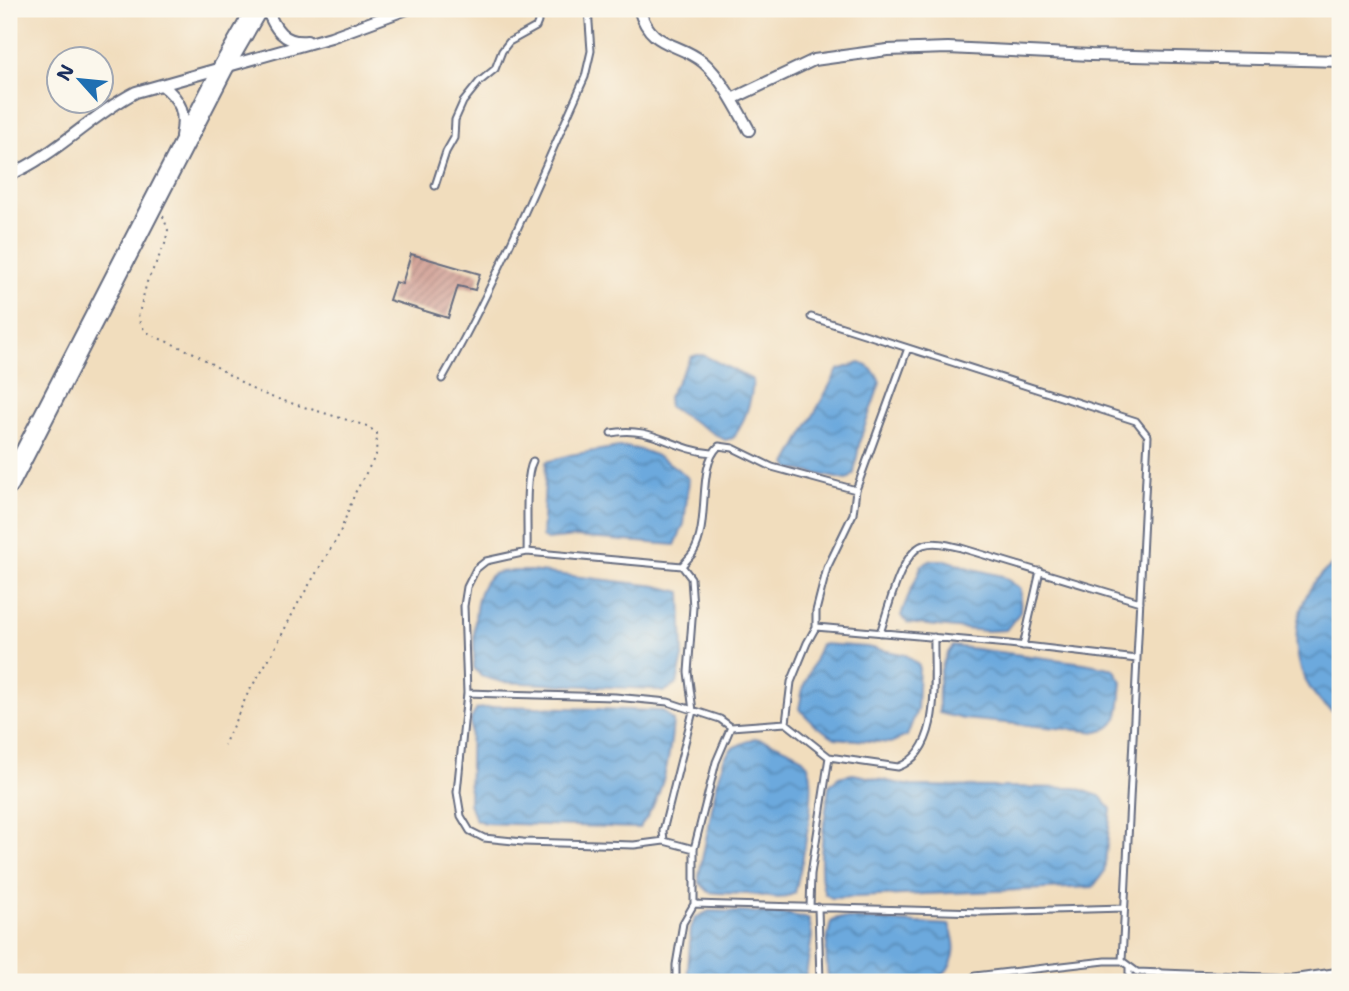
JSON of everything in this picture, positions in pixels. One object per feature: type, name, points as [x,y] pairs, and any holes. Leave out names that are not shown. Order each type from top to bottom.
[{"type":"highway","points":[[9,484],[223,68],[257,9]]},
{"type":"street","points":[[267,9],[272,24],[279,33],[289,39],[302,42],[331,37]]},
{"type":"street","points":[[9,175],[41,159],[113,104],[136,92],[331,37],[407,9]]},
{"type":"street","points":[[639,9],[654,37],[704,62],[732,99],[749,130]]},
{"type":"street","points":[[732,99],[814,60],[887,50],[948,48],[1091,55],[1340,61]]},
{"type":"street","points":[[162,85],[174,95],[181,106],[184,122],[178,157]]},
{"type":"lane","points":[[435,186],[446,152],[454,138],[455,120],[463,102],[479,82],[495,69],[509,42],[536,27],[536,9]]},
{"type":"lane","points":[[442,379],[471,328],[585,77],[591,51],[588,9]]},
{"type":"lane","points":[[811,317],[1136,421],[1148,436],[1122,961]]},
{"type":"lane","points":[[786,723],[791,682],[816,627],[816,611],[827,568],[853,514],[856,490],[908,348]]},
{"type":"lane","points":[[611,433],[628,430],[648,433],[694,451],[712,453]]},
{"type":"lane","points":[[682,566],[693,553],[699,538],[708,461],[719,446],[733,448],[772,467],[856,490]]},
{"type":"lane","points":[[527,552],[528,480],[533,461]]},
{"type":"lane","points":[[880,633],[910,554],[922,545],[936,543],[1040,570],[1140,602]]},
{"type":"lane","points":[[682,566],[527,552],[486,561],[476,569],[467,587],[464,606],[467,693],[457,792],[461,816],[470,831],[484,838],[523,842],[634,845],[664,841],[694,849]]},
{"type":"lane","points":[[664,841],[663,831],[693,711],[688,672],[694,607],[691,579],[682,566]]},
{"type":"lane","points":[[1023,646],[1040,570]]},
{"type":"lane","points":[[816,627],[1137,659]]},
{"type":"lane","points":[[467,693],[668,702],[720,719],[731,727],[786,723],[829,757],[898,766],[909,763],[920,751],[929,733],[934,637]]},
{"type":"lane","points":[[676,982],[683,923],[694,904],[694,849],[716,762],[731,727]]},
{"type":"lane","points":[[810,907],[811,874],[829,757]]},
{"type":"lane","points":[[694,904],[981,912],[1124,908]]},
{"type":"lane","points":[[818,907],[820,982]]},
{"type":"lane","points":[[966,982],[975,976],[1105,961],[1122,961],[1137,972],[1291,978],[1340,971]]},
{"type":"lane","points":[[1129,967],[1129,982]]},
{"type":"lane","points":[[1157,982],[1159,972]]},
{"type":"path","points":[[153,205],[164,217],[168,230],[165,244],[147,282],[138,317],[141,326],[151,335],[194,353],[254,390],[367,426],[377,433],[376,454],[355,493],[338,535],[297,605],[274,652],[248,693],[224,745]]},
{"type":"water","points":[[703,355],[753,380],[747,410],[733,438],[725,440],[669,407],[668,397],[691,357]]},
{"type":"water","points":[[860,363],[873,370],[880,383],[860,440],[854,473],[846,480],[790,468],[787,464],[838,370]]},
{"type":"water","points":[[619,447],[639,449],[657,456],[689,479],[684,524],[675,545],[575,537],[547,540],[542,537],[546,462]]},
{"type":"water","points":[[932,560],[946,560],[1002,576],[1021,589],[1020,612],[1006,630],[985,631],[908,623],[901,616],[905,603],[921,566]]},
{"type":"water","points":[[1338,560],[1340,716],[1324,705],[1311,690],[1303,674],[1296,637],[1305,599],[1316,580]]},
{"type":"water","points":[[530,571],[657,586],[681,592],[683,656],[677,684],[663,692],[652,689],[502,682],[481,676],[474,668],[474,645],[475,616],[481,589],[487,579],[496,573]]},
{"type":"water","points":[[821,644],[867,647],[906,655],[919,666],[917,710],[907,736],[890,743],[835,738],[816,726],[799,709],[803,688]]},
{"type":"water","points":[[953,646],[1114,669],[1122,682],[1119,713],[1112,725],[1098,732],[964,719],[939,713],[941,670]]},
{"type":"water","points":[[501,706],[663,711],[673,721],[670,749],[660,791],[639,828],[484,823],[475,819],[469,803],[471,719],[477,709]]},
{"type":"water","points":[[755,738],[797,754],[807,764],[810,774],[810,806],[798,881],[795,893],[783,897],[709,892],[699,882],[724,759],[732,748]]},
{"type":"water","points":[[853,774],[911,786],[1076,788],[1100,796],[1111,809],[1104,872],[1093,887],[832,898],[825,894],[821,871],[829,786],[838,777]]},
{"type":"water","points":[[709,911],[788,914],[809,919],[812,936],[805,982],[687,982],[691,929],[695,918]]},
{"type":"water","points":[[837,918],[949,925],[954,941],[954,956],[947,970],[935,982],[829,982],[828,937],[831,922]]},
{"type":"building","points":[[411,254],[480,274],[475,290],[458,286],[448,318],[389,300],[395,282],[402,284]]}]
